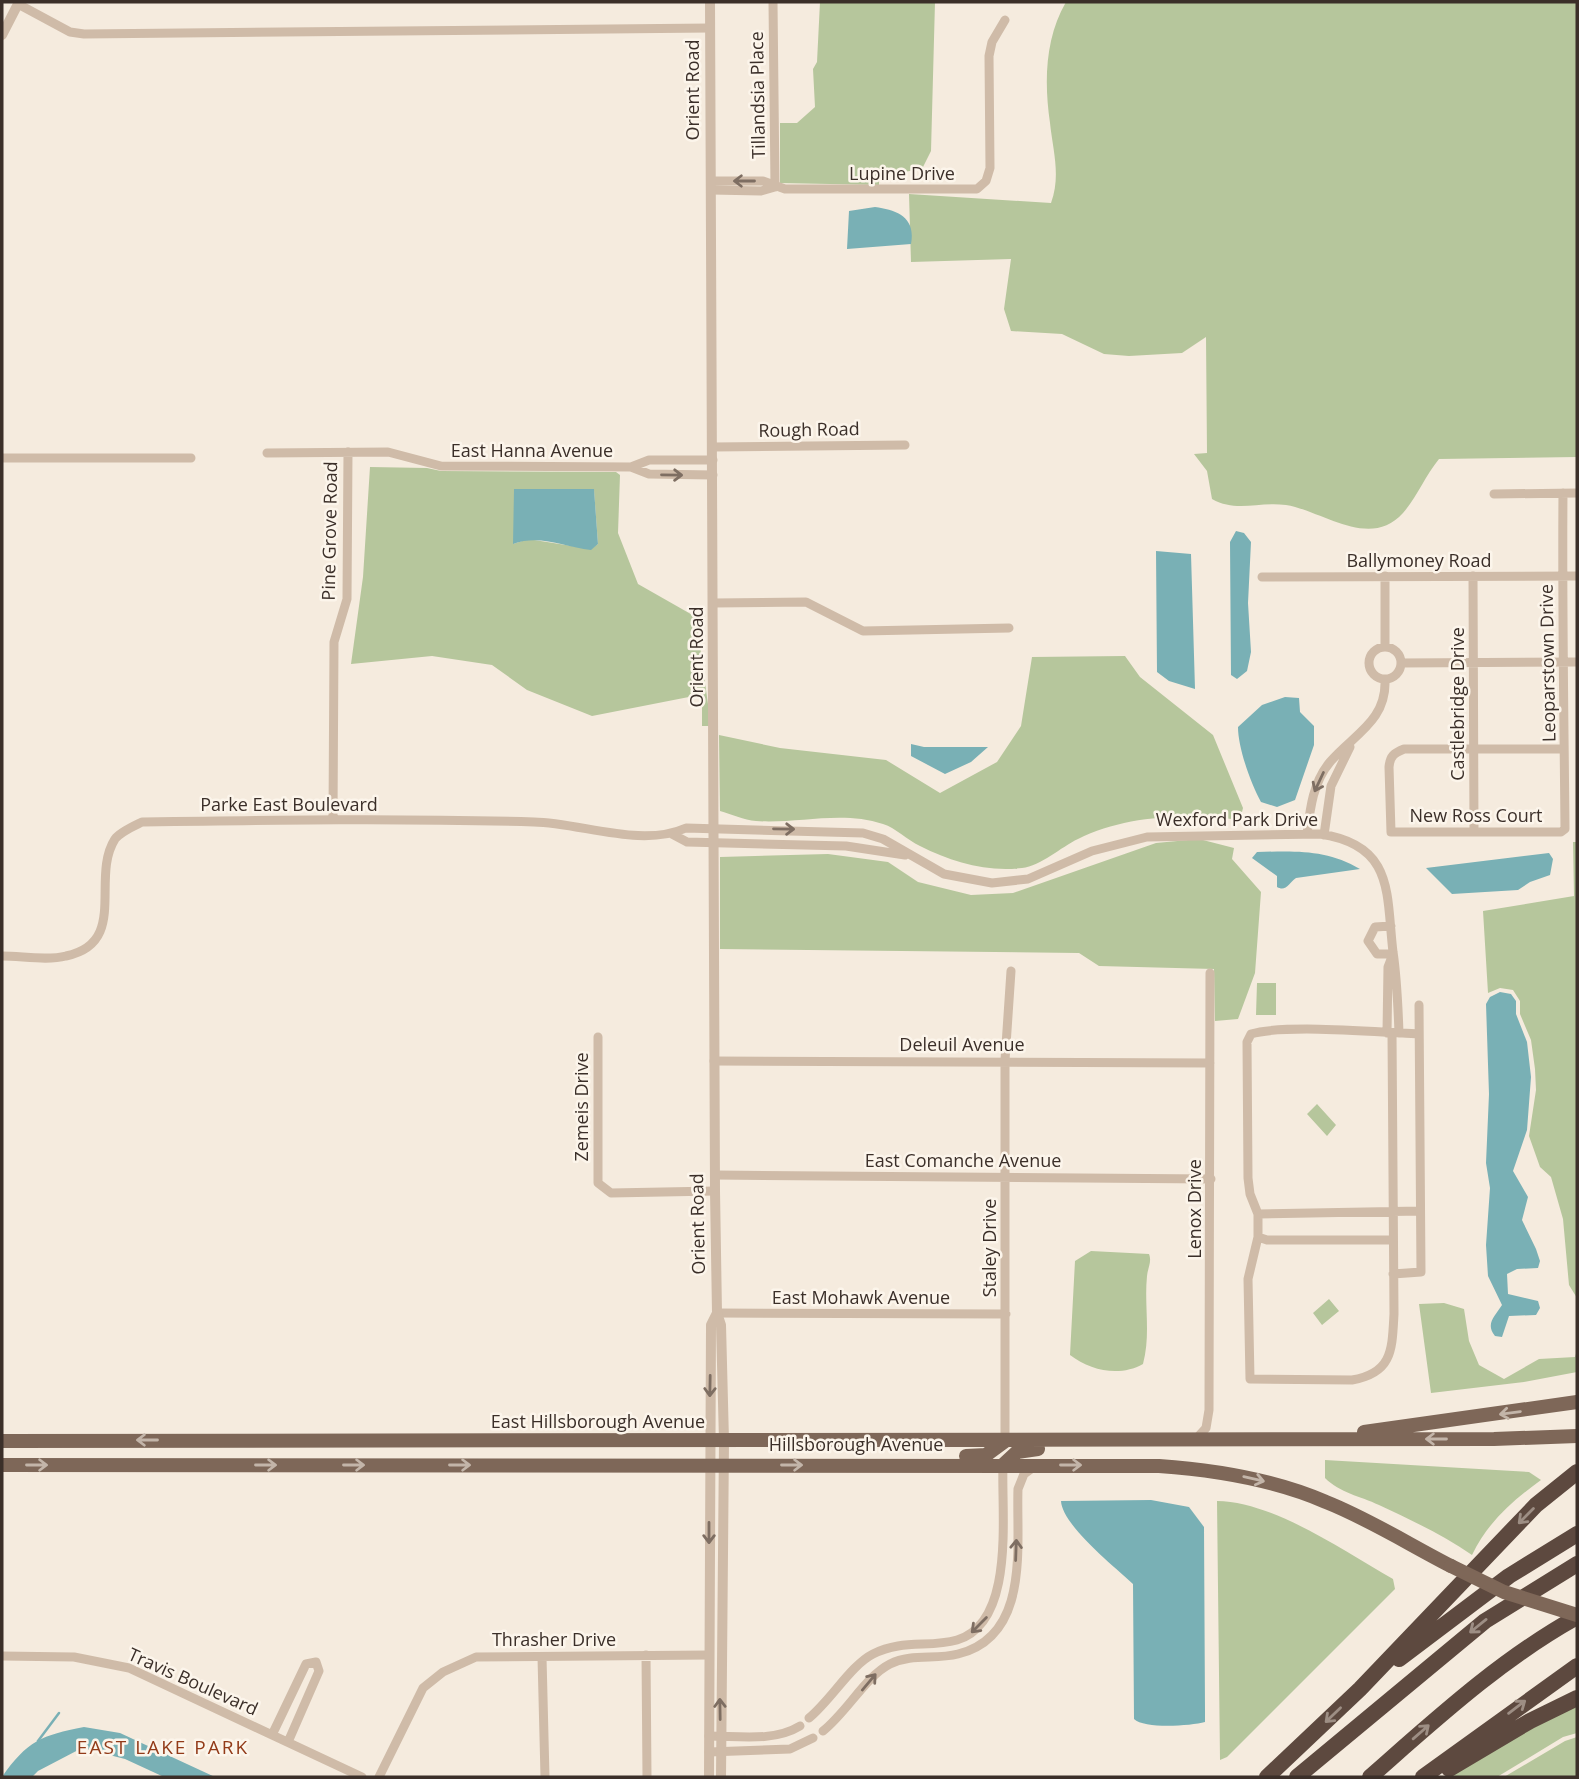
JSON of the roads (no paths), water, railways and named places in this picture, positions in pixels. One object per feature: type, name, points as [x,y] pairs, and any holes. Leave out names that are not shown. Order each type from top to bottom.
[{"type":"highway","points":[[1267,1777],[1360,1689],[1536,1505],[1577,1472]]},
{"type":"highway","points":[[1360,1689],[1509,1576],[1577,1534]]},
{"type":"highway","points":[[1297,1777],[1485,1621],[1577,1564]]},
{"type":"highway","points":[[1370,1777],[1459,1699],[1553,1630],[1577,1616]]},
{"type":"highway","points":[[1423,1777],[1577,1666]]},
{"type":"highway","points":[[1435,1777],[1530,1721],[1577,1698]]},
{"type":"main road","points":[[1297,1440],[1485,1417],[1577,1402]]},
{"type":"main road","points":[[1297,1440],[1577,1436]]},
{"type":"main road","points":[[215,1465],[216,1440]]},
{"type":"main road","points":[[1003,1465],[1023,1450],[1086,1447],[1110,1440]]},
{"type":"main road","name":"East Hillsborough Avenue","points":[[2,1441],[1297,1440]]},
{"type":"main road","points":[[391,1465],[392,1441]]},
{"type":"main road","points":[[895,1464],[925,1457],[986,1455],[1005,1441]]},
{"type":"main road","points":[[2,1465],[716,1465]]},
{"type":"main road","name":"Hillsborough Avenue","points":[[716,1465],[1037,1465],[1186,1468],[1221,1472],[1278,1485],[1327,1502],[1504,1592],[1577,1616]]},
{"type":"street","name":"Orient Road","points":[[709,1777],[715,1752],[716,1441],[721,1325],[717,1313],[715,1191],[716,828],[710,2]]},
{"type":"street","name":"Tillandsia Place","points":[[773,2],[775,187]]},
{"type":"street","points":[[2,35],[18,3],[70,32],[84,34],[710,28]]},
{"type":"street","name":"Lupine Drive","points":[[775,187],[970,190],[982,185],[990,168],[989,56],[992,42],[1005,20]]},
{"type":"street","points":[[711,186],[761,191],[775,187]]},
{"type":"street","name":"Rough Road","points":[[713,447],[905,445]]},
{"type":"street","name":"East Hanna Avenue","points":[[267,453],[388,452],[440,467],[631,467],[649,460],[713,460]]},
{"type":"street","name":"Pine Grove Road","points":[[333,818],[334,642],[347,600],[348,453]]},
{"type":"street","points":[[2,458],[191,458]]},
{"type":"street","name":"East Hanna Avenue","points":[[631,467],[649,474],[713,475]]},
{"type":"street","name":"Leoparstown Drive","points":[[1562,832],[1565,829],[1563,493]]},
{"type":"street","points":[[1494,494],[1577,493]]},
{"type":"street","points":[[1385,576],[1385,647]]},
{"type":"street","name":"Castlebridge Drive","points":[[1473,576],[1474,832]]},
{"type":"street","name":"Ballymoney Road","points":[[1262,577],[1577,576]]},
{"type":"street","points":[[714,603],[806,602],[863,631],[1009,628]]},
{"type":"street","points":[[1385,647],[1396,652],[1401,663],[1396,674],[1385,679],[1374,674],[1369,663],[1374,652],[1385,647]]},
{"type":"street","points":[[1401,663],[1577,662]]},
{"type":"street","points":[[1307,834],[1316,785],[1330,762],[1354,741],[1379,713],[1386,692],[1385,679]]},
{"type":"street","points":[[1324,835],[1331,786],[1354,741]]},
{"type":"street","points":[[1474,749],[1564,749]]},
{"type":"street","name":"New Ross Court","points":[[1474,749],[1396,752],[1390,758],[1389,766],[1391,832],[1562,832]]},
{"type":"street","name":"Parke East Boulevard","points":[[2,956],[65,957],[90,948],[103,927],[106,860],[116,837],[142,822],[333,818],[538,822],[632,833],[672,834],[686,828],[716,828]]},
{"type":"street","name":"Wexford Park Drive","points":[[716,828],[863,832],[883,839],[944,874],[971,882],[1012,882],[1028,879],[1109,845],[1147,837],[1307,834],[1343,838],[1360,848],[1375,863],[1387,882],[1393,954],[1388,967],[1392,1033],[1393,1347],[1387,1361],[1377,1372],[1352,1380],[1259,1381],[1248,1377],[1248,1279],[1258,1237]]},
{"type":"street","name":"Parke East Boulevard","points":[[672,834],[687,842],[716,844]]},
{"type":"street","name":"Wexford Park Drive","points":[[716,844],[846,846],[911,856]]},
{"type":"street","points":[[1391,926],[1376,927],[1368,941],[1377,954],[1393,954]]},
{"type":"street","name":"Staley Drive","points":[[1005,1441],[1005,1060],[1011,971]]},
{"type":"street","name":"Lenox Drive","points":[[1195,1440],[1206,1428],[1209,1410],[1210,973]]},
{"type":"street","points":[[1393,1274],[1421,1272],[1419,1005]]},
{"type":"street","points":[[1392,1240],[1267,1240],[1258,1237],[1258,1214],[1248,1178],[1247,1042],[1251,1034],[1261,1031],[1419,1034]]},
{"type":"street","name":"Zemeis Drive","points":[[598,1037],[598,1183],[611,1193],[715,1191]]},
{"type":"street","name":"Deleuil Avenue","points":[[714,1061],[1005,1060],[1210,1063]]},
{"type":"street","name":"East Comanche Avenue","points":[[715,1175],[1211,1180]]},
{"type":"street","points":[[1258,1214],[1420,1211]]},
{"type":"street","name":"East Mohawk Avenue","points":[[717,1313],[1006,1314]]},
{"type":"street","name":"Orient Road","points":[[715,1736],[709,1655],[716,1465]]},
{"type":"street","points":[[809,1718],[870,1655],[900,1645],[958,1640],[983,1623],[994,1605],[999,1583],[1003,1465]]},
{"type":"street","points":[[823,1731],[851,1705],[869,1680],[887,1666],[913,1657],[957,1654],[980,1645],[989,1638],[1006,1616],[1014,1598],[1018,1484],[1024,1474],[1037,1465]]},
{"type":"street","points":[[646,1655],[647,1777]]},
{"type":"street","name":"Thrasher Drive","points":[[379,1777],[423,1689],[443,1672],[476,1657],[709,1655]]},
{"type":"street","name":"Travis Boulevard","points":[[2,1656],[74,1657],[129,1668],[362,1777]]},
{"type":"street","points":[[542,1657],[545,1777]]},
{"type":"street","points":[[272,1735],[306,1664],[316,1662],[319,1671],[288,1742]]},
{"type":"street","points":[[715,1736],[769,1736],[800,1726]]},
{"type":"street","points":[[715,1752],[790,1749],[813,1738]]},
{"type":"street","name":"Orient Road","points":[[715,1752],[721,1777]]},
{"type":"water","points":[[875,207],[891,210],[908,221],[911,227],[911,244],[847,249],[849,211]]},
{"type":"water","points":[[514,489],[594,489],[598,544],[591,550],[533,540],[513,544]]},
{"type":"water","points":[[1236,531],[1244,533],[1251,542],[1248,603],[1251,652],[1247,671],[1237,679],[1231,675],[1230,542]]},
{"type":"water","points":[[1156,551],[1191,554],[1195,689],[1169,681],[1157,672]]},
{"type":"water","points":[[1285,697],[1299,698],[1300,712],[1314,726],[1314,745],[1295,800],[1277,807],[1261,802],[1257,794],[1243,755],[1238,727],[1262,705]]},
{"type":"water","points":[[911,744],[924,747],[988,747],[971,762],[945,774],[911,756]]},
{"type":"water","points":[[1257,852],[1323,855],[1348,862],[1360,869],[1296,878],[1285,888],[1280,888],[1277,887],[1277,876],[1252,858]]},
{"type":"water","points":[[1549,853],[1553,859],[1550,875],[1530,882],[1518,890],[1452,894],[1426,868]]},
{"type":"water","points":[[1500,992],[1511,994],[1516,1001],[1516,1014],[1527,1042],[1531,1077],[1527,1130],[1513,1171],[1528,1197],[1522,1220],[1540,1261],[1538,1268],[1517,1269],[1507,1274],[1508,1294],[1538,1301],[1540,1308],[1536,1315],[1509,1316],[1502,1337],[1495,1336],[1491,1328],[1492,1320],[1502,1305],[1488,1276],[1486,1245],[1490,1188],[1486,1163],[1489,1094],[1486,1004],[1490,997]]},
{"type":"water","points":[[1151,1500],[1189,1507],[1204,1527],[1205,1722],[1157,1725],[1134,1719],[1133,1584],[1079,1533],[1070,1522],[1061,1501]]},
{"type":"water","points":[[84,1727],[120,1733],[215,1777],[164,1777],[125,1759],[82,1748],[38,1771],[32,1777],[2,1777],[28,1747],[57,1733]]},
{"type":"waterway","points":[[38,1741],[59,1713]]},
{"type":"district","name":"EAST LAKE PARK","points":[[163,1747]]}]
